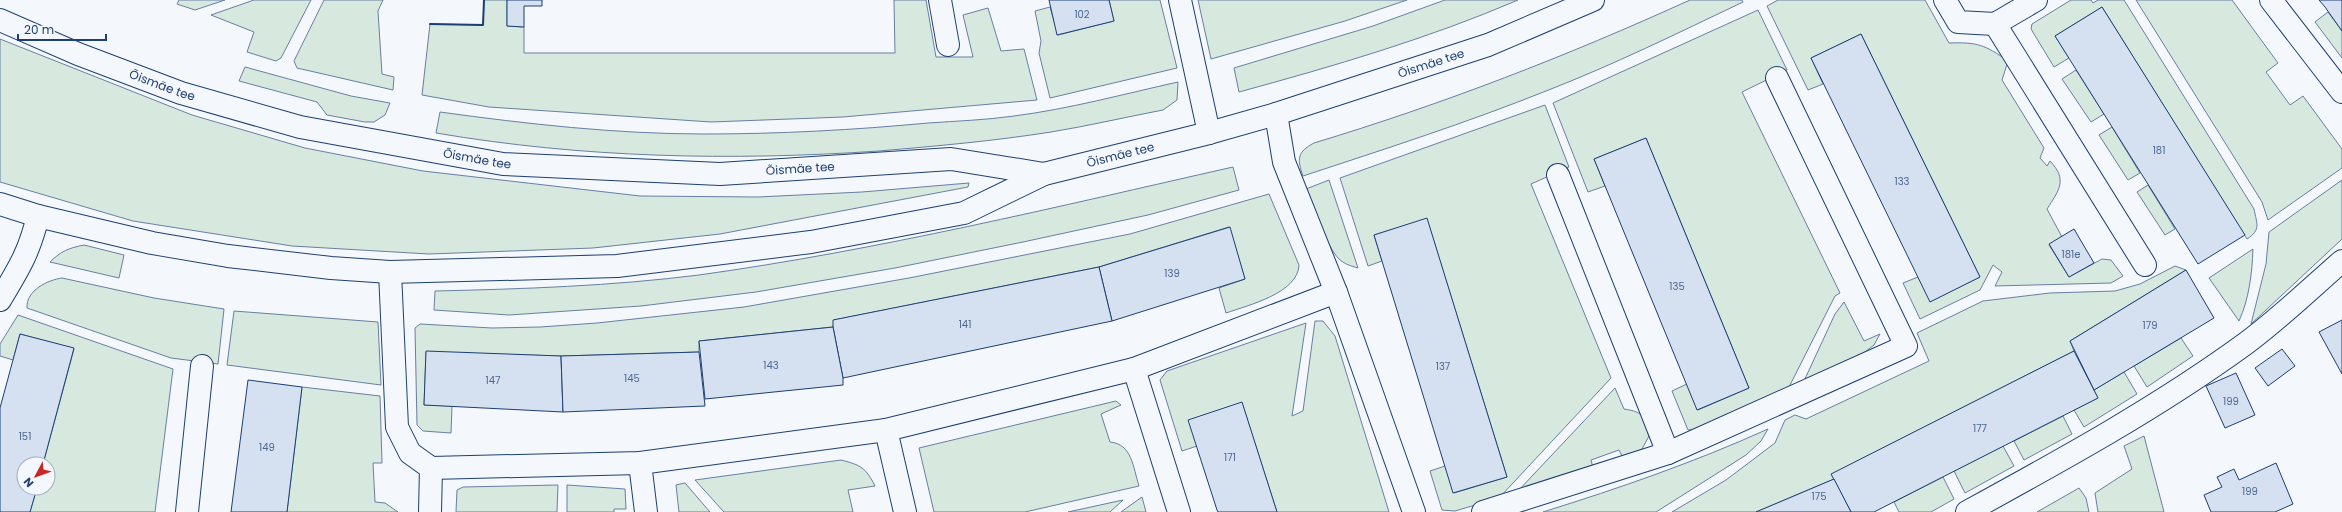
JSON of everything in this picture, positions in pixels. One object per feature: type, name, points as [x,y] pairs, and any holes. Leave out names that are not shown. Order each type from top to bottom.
[{"type":"street","points":[[940,0],[948,45]]},
{"type":"street","points":[[1180,0],[1209,133]]},
{"type":"street","name":"Õismäe tee","points":[[0,20],[78,54],[181,93],[300,127],[503,164],[720,174],[951,159],[1044,174],[1209,133],[1276,114],[1488,45],[1593,0]]},
{"type":"street","points":[[1945,0],[1958,22],[1995,24],[2036,0]]},
{"type":"street","points":[[2271,0],[2342,92]]},
{"type":"street","points":[[1995,24],[2145,264]]},
{"type":"street","points":[[1483,512],[1668,453],[1906,346],[1777,78]]},
{"type":"street","points":[[1276,114],[1284,162],[1336,292],[1414,512]]},
{"type":"street","points":[[0,204],[38,216],[152,243],[228,256],[390,272],[618,266],[811,242],[964,213],[1044,174]]},
{"type":"street","points":[[1558,175],[1668,453]]},
{"type":"street","points":[[0,300],[22,265],[31,245],[38,216]]},
{"type":"street","points":[[1967,512],[2071,456],[2171,394],[2246,343],[2342,261]]},
{"type":"street","points":[[390,272],[397,427],[410,453],[430,468],[640,463],[886,430],[1134,369],[1336,292]]},
{"type":"street","points":[[187,512],[202,366]]},
{"type":"street","points":[[1134,369],[1179,512]]},
{"type":"street","points":[[886,430],[905,512]]},
{"type":"street","points":[[640,463],[646,512]]},
{"type":"street","points":[[430,468],[430,512]]},
{"type":"shaded area","points":[[179,0],[225,0],[195,10],[177,4]]},
{"type":"shaded area","points":[[254,0],[311,0],[281,58],[276,61],[247,52],[254,32],[211,15]]},
{"type":"shaded area","points":[[324,0],[383,0],[378,11],[382,74],[394,77],[393,90],[297,68],[294,61]]},
{"type":"shaded area","points":[[484,0],[507,0],[507,26],[524,27],[524,53],[895,53],[894,0],[926,0],[936,57],[973,57],[963,15],[988,8],[1001,51],[1024,49],[1037,100],[843,117],[711,122],[489,107],[422,95],[430,24],[483,25]]},
{"type":"shaded area","points":[[1109,0],[1160,0],[1177,68],[1050,98],[1039,53],[1041,41],[1035,11],[1050,7],[1058,35],[1114,21]]},
{"type":"shaded area","points":[[1198,0],[1407,0],[1345,21],[1211,59]]},
{"type":"shaded area","points":[[1445,0],[1518,0],[1450,27],[1380,51],[1239,92],[1234,68],[1373,26]]},
{"type":"shaded area","points":[[1690,0],[1742,0],[1743,2],[1621,60],[1516,103],[1395,146],[1303,176],[1299,160],[1301,153],[1308,146],[1314,143],[1410,112],[1504,78],[1644,21]]},
{"type":"shaded area","points":[[1778,0],[1925,0],[1949,43],[1967,43],[1981,46],[1993,51],[2008,61],[2002,80],[2044,148],[2040,158],[2047,166],[2050,161],[2059,174],[2060,185],[2047,209],[2062,237],[2049,245],[2069,277],[2102,259],[2111,260],[2123,276],[2111,283],[1995,286],[2002,272],[1993,265],[1980,290],[1920,319],[1903,283],[1918,277],[1931,301],[1980,277],[1861,34],[1811,58],[1823,84],[1808,90],[1767,6]]},
{"type":"shaded area","points":[[2071,0],[2091,0],[2093,3],[2098,0],[2124,0],[2254,209],[2257,226],[2254,233],[2247,239],[2102,7],[2055,36],[2069,58],[2054,67],[2031,29],[2032,24]]},
{"type":"shaded area","points":[[2136,0],[2232,0],[2278,63],[2266,72],[2290,105],[2303,96],[2342,149],[2342,168],[2268,220],[2262,202]]},
{"type":"shaded area","points":[[1758,10],[1787,70],[1742,92],[1840,293],[1835,296],[1788,389],[1699,429],[1688,430],[1672,391],[1687,384],[1698,410],[1749,388],[1646,138],[1594,159],[1605,186],[1588,192],[1553,103]]},
{"type":"shaded area","points":[[2328,12],[2342,31],[2342,58],[2315,22]]},
{"type":"shaded area","points":[[0,39],[192,115],[305,148],[423,171],[640,196],[758,197],[862,192],[969,183],[968,187],[720,234],[593,248],[429,254],[292,246],[133,221],[0,182]]},
{"type":"shaded area","points":[[245,67],[351,96],[390,103],[385,115],[374,122],[365,122],[327,115],[317,102],[239,81]]},
{"type":"shaded area","points":[[2076,70],[2104,114],[2091,122],[2062,79]]},
{"type":"shaded area","points":[[1178,82],[1177,100],[1163,110],[1051,132],[965,143],[879,151],[768,156],[657,155],[546,148],[436,133],[440,112],[572,128],[671,134],[760,133],[872,128],[1035,113]]},
{"type":"shaded area","points":[[1545,105],[1569,167],[1531,184],[1611,378],[1499,498],[1455,511],[1442,510],[1430,471],[1445,466],[1454,493],[1507,477],[1427,219],[1374,235],[1382,261],[1368,266],[1340,178]]},
{"type":"shaded area","points":[[2112,127],[2140,173],[2128,180],[2099,135]]},
{"type":"shaded area","points":[[1233,167],[1239,190],[1148,215],[895,268],[756,292],[641,306],[509,315],[434,310],[435,291],[534,288],[633,282],[699,275],[766,265],[967,227]]},
{"type":"shaded area","points":[[1329,180],[1358,268],[1343,262],[1334,253],[1325,236],[1306,189]]},
{"type":"shaded area","points":[[2342,180],[2342,239],[2251,324],[2266,264],[2269,232]]},
{"type":"shaded area","points":[[2148,185],[2175,229],[2165,235],[2137,192]]},
{"type":"shaded area","points":[[1269,194],[1299,265],[1297,275],[1282,290],[1271,296],[1259,302],[1226,313],[1219,288],[1245,279],[1229,227],[1099,267],[834,320],[833,327],[699,341],[699,352],[561,356],[426,352],[424,405],[452,406],[451,433],[423,431],[417,425],[415,328],[420,324],[492,328],[540,327],[597,323],[744,307],[909,278],[1130,234]]},
{"type":"shaded area","points":[[84,245],[124,255],[119,278],[50,262],[66,250]]},
{"type":"shaded area","points":[[2253,249],[2249,286],[2239,321],[2209,278]]},
{"type":"shaded area","points":[[2175,266],[2186,270],[2070,341],[2074,351],[1832,474],[1834,479],[1756,512],[1672,512],[1726,480],[1775,443],[1785,420],[1795,415],[1806,419],[1929,361],[1917,333],[1983,301],[2050,293],[2115,291],[2140,284]]},
{"type":"shaded area","points":[[62,278],[154,298],[224,309],[218,364],[171,358],[27,308],[30,296],[34,291],[50,281]]},
{"type":"shaded area","points":[[1844,302],[1864,341],[1880,334],[1874,345],[1865,352],[1804,381],[1835,314]]},
{"type":"shaded area","points":[[234,311],[378,322],[381,385],[227,365]]},
{"type":"shaded area","points":[[18,315],[173,369],[155,512],[30,512],[35,496],[56,496],[56,456],[45,456],[74,349],[20,334],[13,360],[0,356],[0,344]]},
{"type":"shaded area","points":[[1315,321],[1323,321],[1335,336],[1389,512],[1277,512],[1242,403],[1197,446],[1182,451],[1160,380],[1167,371],[1306,323],[1292,416],[1303,411]]},
{"type":"shaded area","points":[[2181,338],[2193,356],[2147,387],[2134,366]]},
{"type":"shaded area","points":[[2124,372],[2137,394],[2084,427],[2074,410],[2098,398],[2094,390]]},
{"type":"shaded area","points":[[302,387],[380,396],[382,463],[373,463],[375,502],[385,503],[398,512],[287,512]]},
{"type":"shaded area","points":[[1615,388],[1624,409],[1636,412],[1644,419],[1649,436],[1642,449],[1623,458],[1619,450],[1591,460],[1593,468],[1517,492]]},
{"type":"shaded area","points":[[1116,401],[1121,405],[1101,414],[1110,442],[1123,447],[1127,452],[1133,464],[1139,486],[1025,512],[934,512],[919,448]]},
{"type":"shaded area","points":[[2063,416],[2072,434],[2024,460],[2014,441]]},
{"type":"shaded area","points":[[1768,429],[1761,441],[1746,455],[1656,512],[1543,512],[1657,474],[1713,453]]},
{"type":"shaded area","points":[[2144,436],[2164,512],[2098,512],[2095,493],[2132,469],[2124,446]]},
{"type":"shaded area","points":[[2003,446],[2014,466],[1965,493],[1954,471]]},
{"type":"shaded area","points":[[841,460],[858,466],[866,471],[875,486],[848,490],[853,512],[724,512],[695,480]]},
{"type":"shaded area","points":[[1943,477],[1954,499],[1931,512],[1899,512],[1894,502]]},
{"type":"shaded area","points":[[685,483],[710,512],[679,512],[676,485]]},
{"type":"shaded area","points":[[558,485],[557,512],[456,512],[457,490],[463,487]]},
{"type":"shaded area","points":[[567,485],[625,489],[626,509],[614,509],[614,512],[567,512]]},
{"type":"shaded area","points":[[2079,488],[2086,498],[2089,512],[2037,512]]},
{"type":"shaded area","points":[[1142,497],[1146,512],[1121,512]]},
{"type":"shaded area","points":[[1123,500],[1110,512],[1068,512]]},
{"type":"building","points":[[507,0],[542,0],[542,6],[524,6],[524,27],[507,26]]},
{"type":"building","points":[[1049,0],[1109,0],[1114,21],[1057,35]]},
{"type":"building","points":[[2319,0],[2342,0],[2342,31],[2325,7]]},
{"type":"building","points":[[2102,7],[2245,235],[2198,264],[2055,36]]},
{"type":"building","points":[[1861,34],[1980,277],[1930,302],[1811,58]]},
{"type":"building","points":[[1646,138],[1749,388],[1697,410],[1594,159]]},
{"type":"building","points":[[1427,218],[1507,477],[1453,493],[1374,235]]},
{"type":"building","points":[[1230,227],[1245,279],[1112,321],[1099,267]]},
{"type":"building","points":[[2074,229],[2094,263],[2069,277],[2049,244]]},
{"type":"building","points":[[1099,267],[1112,321],[843,378],[833,320]]},
{"type":"building","points":[[2186,270],[2214,318],[2094,390],[2070,341]]},
{"type":"building","points":[[2342,320],[2342,374],[2319,332]]},
{"type":"building","points":[[833,327],[843,385],[705,399],[699,341]]},
{"type":"building","points":[[20,334],[74,348],[45,456],[16,456],[16,496],[35,496],[30,512],[0,512],[0,408]]},
{"type":"building","points":[[2282,349],[2295,366],[2268,386],[2255,368]]},
{"type":"building","points":[[426,351],[561,356],[563,412],[424,405]]},
{"type":"building","points":[[2074,351],[2098,398],[1874,512],[1851,512],[1831,474]]},
{"type":"building","points":[[699,352],[705,406],[563,412],[561,356]]},
{"type":"building","points":[[2236,373],[2255,415],[2225,428],[2206,386]]},
{"type":"building","points":[[248,380],[302,387],[287,512],[231,512]]},
{"type":"building","points":[[1242,402],[1277,512],[1218,512],[1188,420]]},
{"type":"building","points":[[2276,463],[2293,504],[2275,512],[2211,512],[2204,495],[2222,487],[2217,477],[2234,469],[2239,480]]},
{"type":"building","points":[[1834,479],[1851,512],[1756,512]]},
{"type":"wall","points":[[430,24],[483,25],[484,0]]}]
